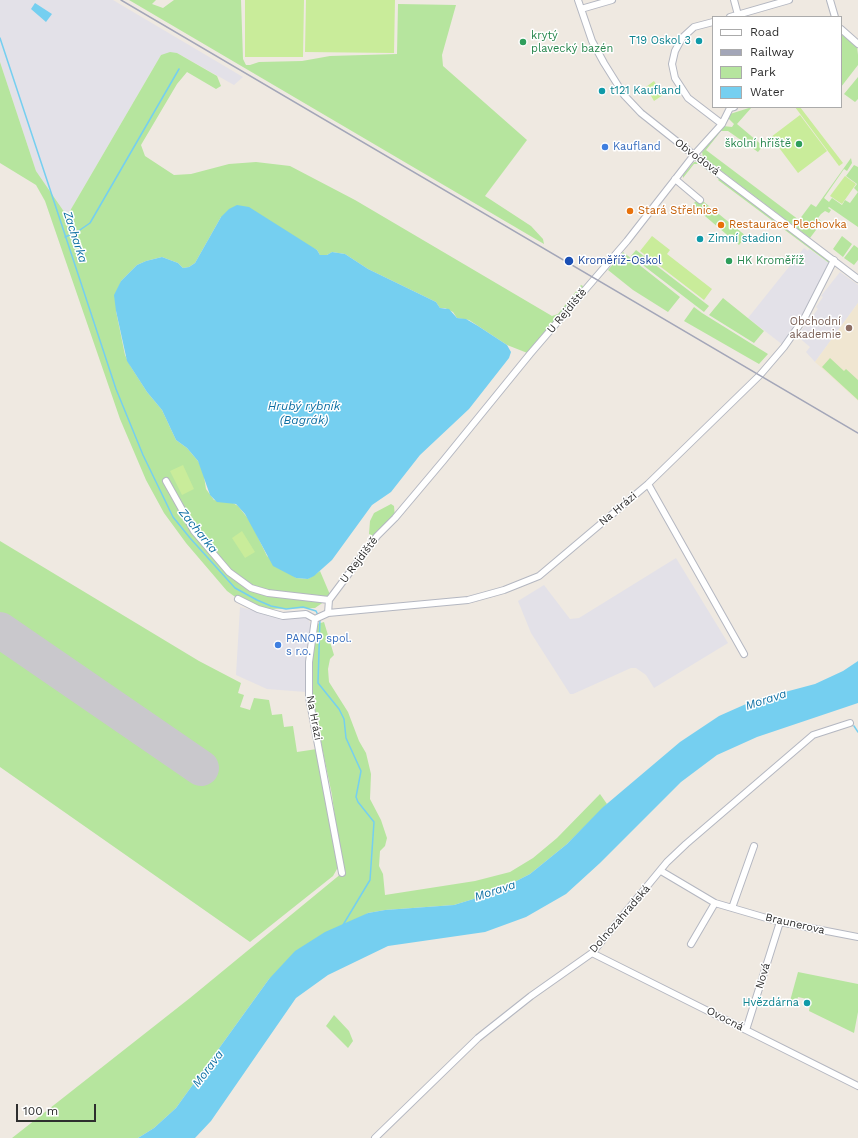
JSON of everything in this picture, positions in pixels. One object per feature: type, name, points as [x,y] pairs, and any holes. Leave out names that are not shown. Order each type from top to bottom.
[{"type":"street","name":"Obvodová","points":[[578,0],[596,49],[624,95],[646,117],[694,155],[858,278]]},
{"type":"street","points":[[581,9],[612,0]]},
{"type":"street","points":[[734,0],[738,15]]},
{"type":"street","points":[[734,16],[790,0]]},
{"type":"street","points":[[830,0],[834,14]]},
{"type":"street","points":[[712,22],[694,28],[682,38],[675,51],[672,64],[675,78],[688,98],[722,124]]},
{"type":"street","points":[[842,30],[858,44]]},
{"type":"street","name":"U Rejdiště","points":[[329,600],[377,536],[395,518],[530,354],[627,241],[694,155],[722,124],[730,108]]},
{"type":"street","points":[[676,179],[700,200]]},
{"type":"street","name":"Na Hrázi","points":[[342,873],[319,743],[309,697],[309,662],[316,618],[326,614],[468,600],[504,590],[539,576],[648,484],[755,380],[784,347],[805,317],[834,260]]},
{"type":"street","points":[[166,481],[194,531],[229,572],[251,588],[268,594],[329,600],[326,614]]},
{"type":"street","points":[[648,484],[744,654]]},
{"type":"street","points":[[238,599],[258,609],[283,616],[306,614],[316,618]]},
{"type":"street","name":"Dolnozahradská","points":[[375,1138],[478,1038],[531,996],[592,953],[667,862],[686,844],[813,735],[850,723]]},
{"type":"street","points":[[732,908],[754,846]]},
{"type":"street","name":"Braunerova","points":[[661,871],[715,903],[780,922],[858,937]]},
{"type":"street","points":[[691,944],[715,903]]},
{"type":"street","name":"Nová","points":[[746,1030],[780,922]]},
{"type":"street","name":"Ovocná","points":[[592,953],[858,1086]]},
{"type":"shaded area","points":[[0,0],[113,0],[243,77],[234,85],[177,53],[161,55],[67,216],[36,171],[0,62]]},
{"type":"shaded area","points":[[804,248],[808,251],[809,249],[829,263],[807,307],[783,345],[748,318]]},
{"type":"shaded area","points":[[840,272],[858,285],[858,303],[815,362],[806,352],[810,347],[797,336],[818,309],[816,307],[823,297],[821,296]]},
{"type":"shaded area","name":"Obchodní akademie","points":[[858,303],[858,401],[815,362]]},
{"type":"shaded area","points":[[676,558],[728,643],[654,688],[646,675],[636,668],[631,668],[570,694],[531,633],[518,601],[544,585],[570,619],[579,618]]},
{"type":"shaded area","points":[[240,607],[263,613],[307,616],[312,628],[306,692],[267,689],[236,675]]},
{"type":"green space","points":[[129,0],[156,0],[152,4],[163,8],[174,0],[241,0],[243,59],[246,65],[259,62],[302,61],[330,56],[397,54],[398,4],[456,5],[442,55],[443,66],[527,140],[485,196],[531,226],[543,239],[544,244]]},
{"type":"green space","points":[[245,0],[304,0],[303,57],[245,57]]},
{"type":"green space","points":[[306,0],[395,0],[394,53],[305,52]]},
{"type":"green space","points":[[842,35],[857,47],[858,65],[842,86]]},
{"type":"green space","points":[[170,52],[177,53],[217,76],[221,86],[216,89],[187,72],[177,84],[141,145],[145,156],[174,175],[191,174],[229,164],[256,162],[290,166],[355,200],[552,316],[558,314],[581,285],[583,286],[580,295],[530,354],[507,345],[469,320],[457,318],[453,312],[445,308],[440,308],[436,302],[368,269],[345,254],[332,252],[327,255],[320,255],[317,250],[308,246],[221,217],[195,263],[189,267],[183,268],[178,263],[162,257],[137,265],[121,281],[116,311],[125,355],[131,367],[147,392],[162,410],[176,440],[187,448],[198,461],[203,470],[206,489],[214,500],[233,503],[238,506],[250,521],[267,556],[296,578],[308,579],[320,571],[331,597],[315,608],[268,609],[238,599],[227,591],[186,543],[164,513],[146,480],[120,419],[45,201],[36,185],[0,163],[0,62],[36,171],[67,216],[161,55]]},
{"type":"green space","points":[[858,77],[858,99],[855,102],[844,94]]},
{"type":"green space","points":[[654,81],[663,95],[654,101],[646,87]]},
{"type":"green space","points":[[751,108],[737,124],[763,146],[758,152],[728,131],[721,131],[706,150],[799,220],[811,204],[816,207],[851,158],[852,163],[847,171],[844,169],[824,198],[829,202],[832,198],[842,205],[845,200],[850,203],[858,192],[858,227],[829,207],[828,208],[831,210],[829,213],[825,211],[818,218],[822,222],[810,238],[703,157],[702,152],[723,126],[732,127],[734,124],[728,118],[730,114]]},
{"type":"green space","points":[[796,108],[801,108],[843,163],[839,166]]},
{"type":"green space","name":"školní hřiště","points":[[800,115],[827,151],[798,173],[771,137]]},
{"type":"green space","points":[[694,162],[698,162],[829,260],[829,263],[718,180],[719,179],[699,164],[694,164],[683,178],[683,175]]},
{"type":"green space","points":[[854,165],[858,167],[858,192],[854,188],[857,184],[846,176]]},
{"type":"green space","points":[[845,176],[856,184],[842,204],[830,196]]},
{"type":"green space","points":[[699,198],[746,236],[739,245],[692,205]]},
{"type":"green space","points":[[652,236],[670,250],[667,254],[712,289],[704,300],[640,251]]},
{"type":"green space","points":[[842,236],[852,244],[843,257],[833,249]]},
{"type":"green space","points":[[854,245],[858,248],[858,260],[854,265],[844,258]]},
{"type":"green space","points":[[636,250],[709,306],[704,312],[631,256]]},
{"type":"green space","points":[[623,252],[680,297],[668,312],[633,290],[608,270]]},
{"type":"green space","points":[[723,298],[764,331],[754,343],[709,315]]},
{"type":"green space","points":[[694,307],[768,354],[759,364],[684,321]]},
{"type":"green space","points":[[830,358],[844,371],[846,369],[858,380],[858,400],[822,367]]},
{"type":"green space","points":[[183,465],[194,489],[182,495],[170,471]]},
{"type":"green space","points":[[391,504],[394,506],[395,518],[374,536],[369,534],[370,521],[374,513]]},
{"type":"green space","points":[[242,531],[255,552],[245,558],[232,538]]},
{"type":"green space","points":[[0,541],[199,661],[241,683],[238,693],[244,695],[240,707],[250,710],[254,698],[269,700],[272,715],[282,714],[284,727],[293,726],[297,752],[317,749],[337,869],[333,876],[250,942],[0,767],[0,646],[195,780],[209,759],[0,616]]},
{"type":"green space","points":[[324,622],[334,655],[330,659],[328,669],[329,682],[348,712],[359,741],[366,753],[371,774],[370,799],[381,820],[387,838],[385,846],[380,851],[379,866],[383,874],[385,895],[475,881],[510,872],[533,858],[557,838],[600,794],[607,804],[567,844],[530,874],[493,893],[454,905],[385,910],[368,913],[269,979],[176,1108],[154,1128],[138,1138],[12,1138],[190,998],[342,873],[332,795],[311,695],[313,647],[317,624]]},
{"type":"green space","points":[[798,972],[858,984],[858,1012],[854,1033],[809,1011],[811,1000],[798,997],[796,1004],[790,1001]]},
{"type":"green space","points":[[334,1015],[349,1031],[353,1041],[348,1048],[326,1026]]},
{"type":"water","points":[[35,3],[52,14],[46,22],[31,9]]},
{"type":"water","name":"Hrubý rybník (Bagrák)","points":[[237,205],[249,207],[317,250],[320,255],[327,255],[332,252],[345,254],[368,269],[436,302],[440,308],[449,309],[457,318],[466,319],[507,345],[511,352],[509,358],[469,409],[420,455],[391,492],[372,505],[332,560],[314,576],[308,579],[296,578],[273,566],[245,514],[236,504],[217,502],[210,495],[198,461],[187,448],[176,440],[162,410],[147,392],[127,361],[116,311],[114,295],[121,281],[137,265],[162,257],[178,263],[183,268],[189,267],[195,263],[221,217],[229,209]]},
{"type":"water","name":"Morava","points":[[858,661],[858,703],[757,737],[717,755],[681,782],[600,863],[566,894],[526,917],[485,932],[388,946],[328,975],[296,998],[211,1121],[195,1138],[138,1138],[154,1128],[176,1108],[269,979],[295,951],[325,932],[368,913],[385,910],[454,905],[493,893],[530,874],[567,844],[602,808],[680,742],[719,716],[755,700],[815,684],[843,671]]},
{"type":"waterway","name":"Zacharka","points":[[0,38],[116,389],[143,455],[173,517],[235,588],[271,606],[286,609],[303,607],[316,611],[318,615]]},
{"type":"waterway","points":[[65,237],[77,232],[90,223],[179,69]]},
{"type":"waterway","name":"Zacharka","points":[[320,618],[318,683],[339,709],[344,719],[346,738],[361,771],[356,797],[358,802],[374,822],[370,880],[343,925]]},
{"type":"waterway","points":[[854,726],[858,732]]},
{"type":"runway","points":[[0,630],[201,768]]},
{"type":"railway","points":[[121,0],[858,433]]},
{"type":"place","name":"T19 Oskol 3","points":[[699,41]]},
{"type":"place","name":"krytý plavecký bazén","points":[[523,42]]},
{"type":"place","name":"t121 Kaufland","points":[[602,91]]},
{"type":"place","name":"školní hřiště","points":[[799,144]]},
{"type":"place","name":"Kaufland","points":[[605,147]]},
{"type":"place","name":"Stará Střelnice","points":[[630,211]]},
{"type":"place","name":"Restaurace Plechovka","points":[[721,225]]},
{"type":"place","name":"Zimní stadion","points":[[700,239]]},
{"type":"place","name":"Kroměříž-Oskol","points":[[569,261]]},
{"type":"place","name":"HK Kroměříž","points":[[729,261]]},
{"type":"place","name":"Obchodní akademie","points":[[849,328]]},
{"type":"place","name":"PANOP spol. s r.o.","points":[[278,645]]},
{"type":"place","name":"Hvězdárna","points":[[807,1003]]}]
